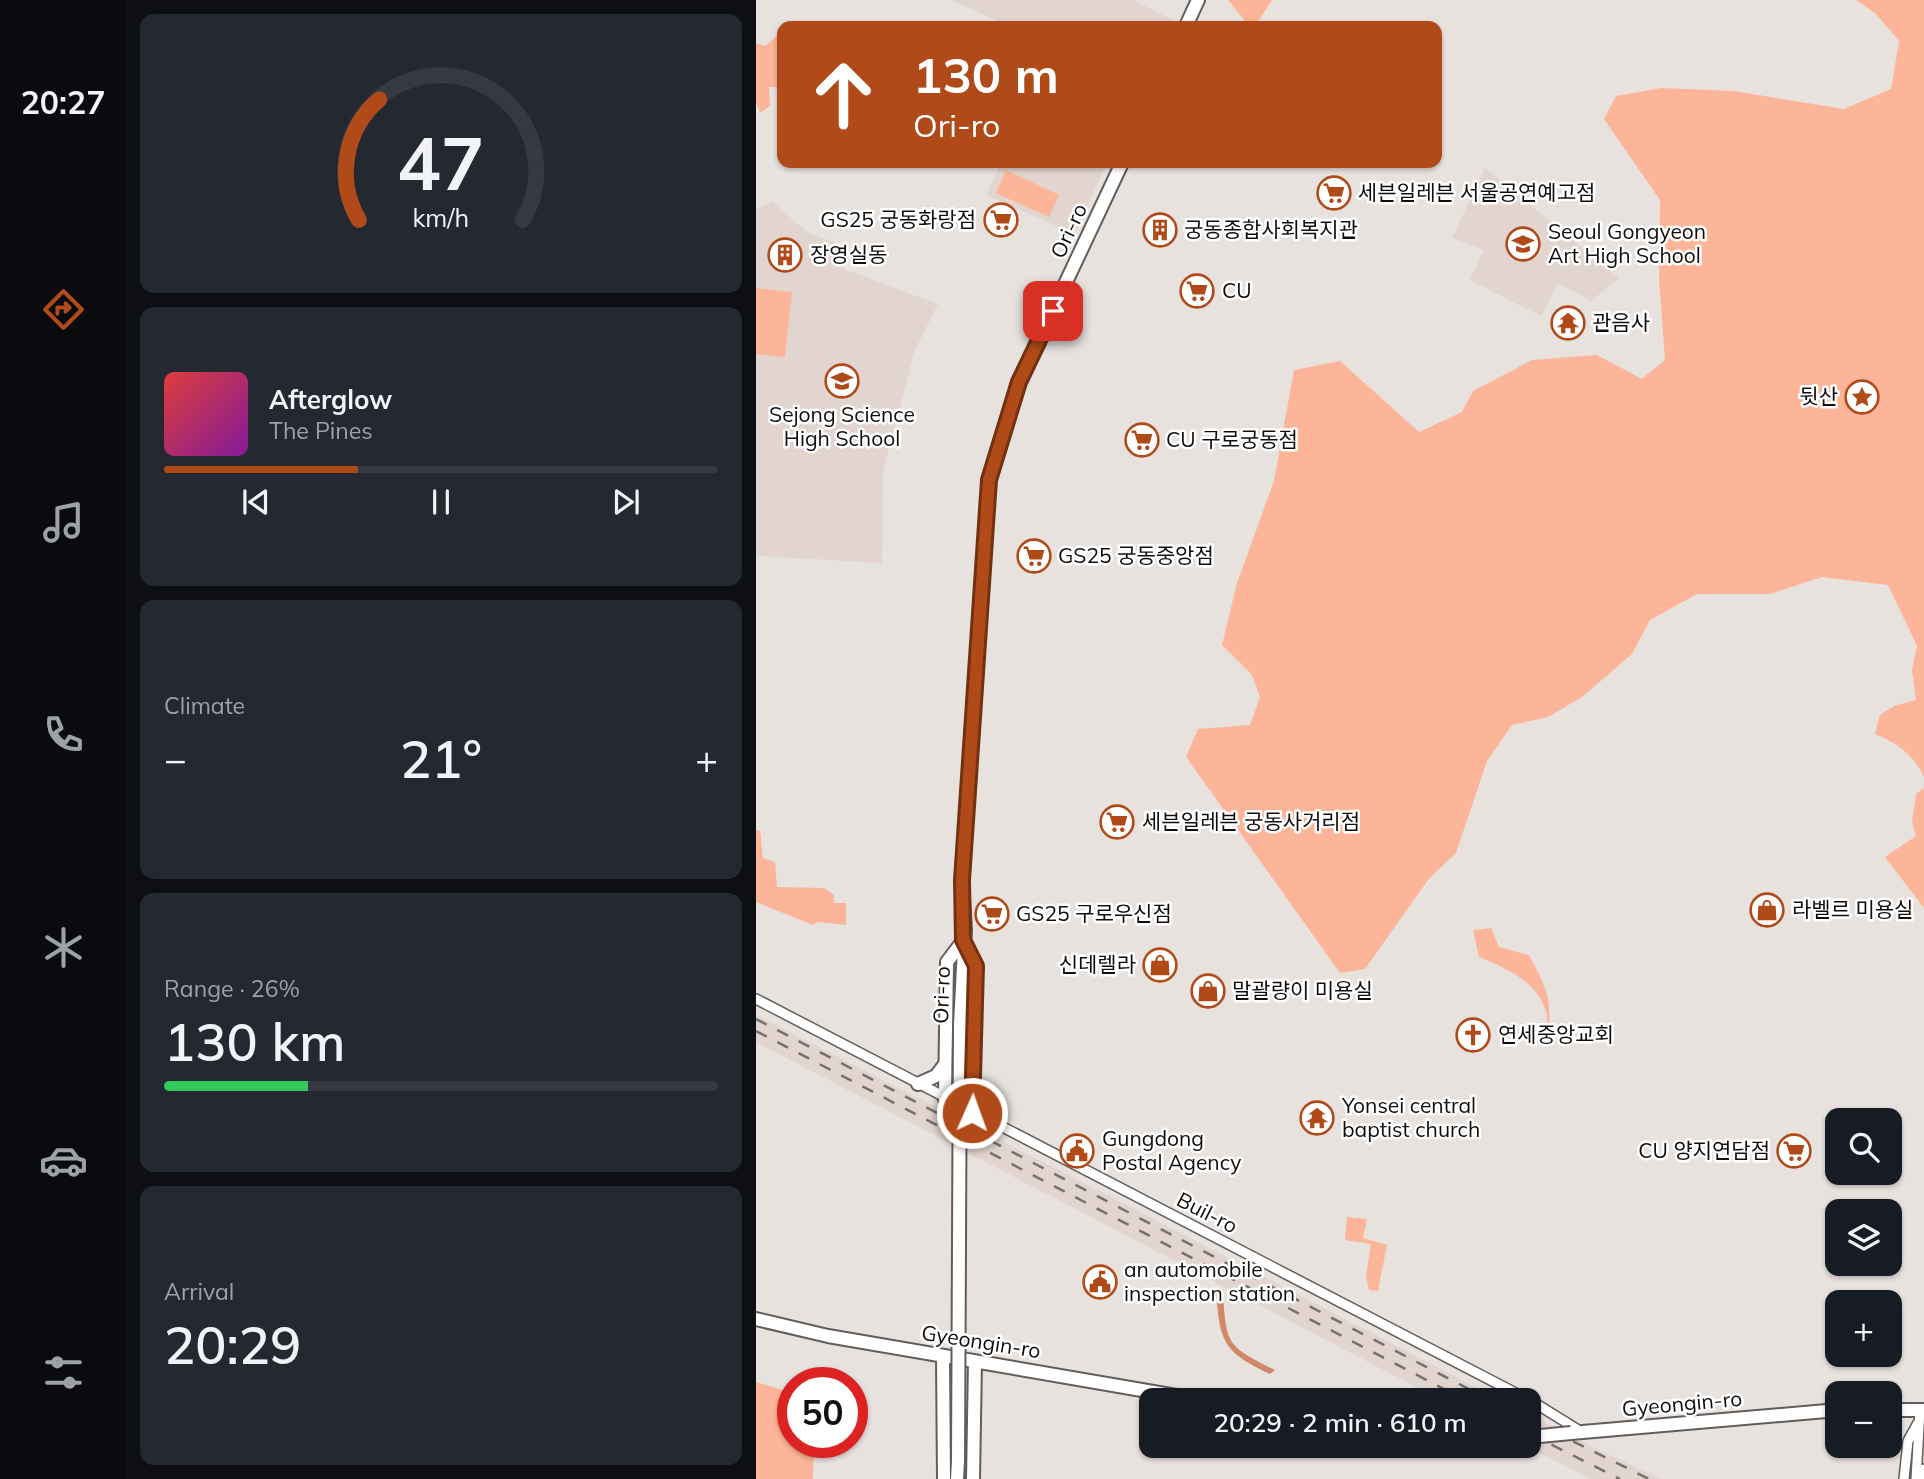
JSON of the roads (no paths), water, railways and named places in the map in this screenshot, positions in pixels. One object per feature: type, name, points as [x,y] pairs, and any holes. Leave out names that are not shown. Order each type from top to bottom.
[{"type":"main road","points":[[1188,21],[1198,0]]},
{"type":"main road","name":"Ori-ro","points":[[957,1479],[962,880],[989,480],[1019,382],[1120,168]]},
{"type":"main road","points":[[945,1099],[947,962],[963,940],[976,966],[972,1113]]},
{"type":"main road","points":[[946,1043],[953,1054],[960,1056],[971,1051],[974,1044]]},
{"type":"main road","points":[[918,1084],[936,1076],[946,1061]]},
{"type":"main road","name":"Gyeongin-ro","points":[[756,1319],[943,1356],[1139,1389]]},
{"type":"main road","points":[[943,1356],[944,1479]]},
{"type":"main road","points":[[973,1479],[975,1361]]},
{"type":"main road","name":"Gyeongin-ro","points":[[1541,1436],[1825,1411]]},
{"type":"main road","points":[[1902,1411],[1921,1412]]},
{"type":"street","name":"Buil-ro","points":[[756,999],[1507,1388]]},
{"type":"street","name":"Buil-ro","points":[[1541,1408],[1575,1432]]},
{"type":"street","points":[[1921,1412],[1924,1433]]},
{"type":"street","points":[[1904,1479],[1908,1441],[1921,1412]]},
{"type":"street","points":[[1916,1479],[1921,1412]]},
{"type":"street","points":[[1923,1479],[1924,1469]]},
{"type":"railway","points":[[756,1019],[1467,1388]]},
{"type":"railway","points":[[756,1031],[1442,1388]]},
{"type":"railway","points":[[1541,1425],[1649,1479]]},
{"type":"railway","points":[[1541,1440],[1620,1479]]},
{"type":"place","name":"세븐일레븐 서울공연예고점","points":[[1334,193]]},
{"type":"place","name":"GS25 궁동화랑점","points":[[1001,220]]},
{"type":"place","name":"궁동종합사회복지관","points":[[1160,230]]},
{"type":"place","name":"Seoul Gongyeon Art High School","points":[[1523,244]]},
{"type":"place","name":"장영실동","points":[[785,255]]},
{"type":"place","name":"CU","points":[[1197,291]]},
{"type":"place","name":"관음사","points":[[1568,323]]},
{"type":"place","name":"Sejong Science High School","points":[[842,381]]},
{"type":"place","name":"뒷산","points":[[1862,397]]},
{"type":"place","name":"CU 구로궁동점","points":[[1142,440]]},
{"type":"place","name":"GS25 궁동중앙점","points":[[1034,556]]},
{"type":"place","name":"세븐일레븐 궁동사거리점","points":[[1117,822]]},
{"type":"place","name":"라벨르 미용실","points":[[1767,910]]},
{"type":"place","name":"GS25 구로우신점","points":[[992,914]]},
{"type":"place","name":"신데렐라","points":[[1160,965]]},
{"type":"place","name":"말괄량이 미용실","points":[[1208,991]]},
{"type":"place","name":"연세중앙교회","points":[[1473,1035]]},
{"type":"place","name":"Yonsei central baptist church","points":[[1317,1118]]},
{"type":"place","name":"Gungdong Postal Agency","points":[[1077,1151]]},
{"type":"place","name":"CU 양지연담점","points":[[1794,1151]]},
{"type":"place","name":"an automobile inspection station","points":[[1100,1282]]}]
